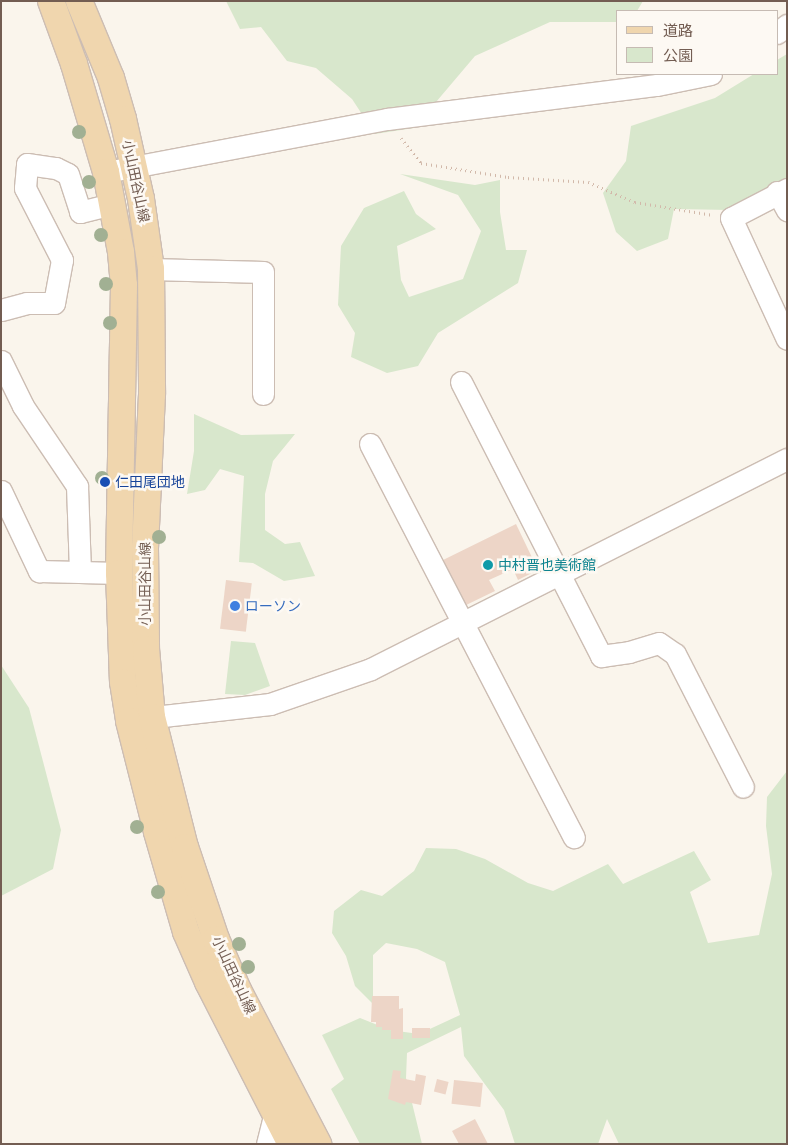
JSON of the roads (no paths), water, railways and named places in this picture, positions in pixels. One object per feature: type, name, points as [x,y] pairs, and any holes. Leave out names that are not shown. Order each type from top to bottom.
[{"type":"main road","name":"小山田谷山線","points":[[51,1],[74,64],[106,172],[124,285],[119,573],[123,682],[140,719]]},
{"type":"main road","name":"小山田谷山線","points":[[79,1],[111,78],[134,166],[151,269],[152,394],[140,719],[156,832],[186,932],[208,982],[286,1107],[318,1144]]},
{"type":"main road","name":"小山田谷山線","points":[[286,1107],[291,1144]]},
{"type":"street","points":[[106,172],[387,119],[657,85],[706,75]]},
{"type":"street","points":[[1,310],[27,303],[54,303],[62,260],[25,188],[27,164],[56,168],[68,174],[80,212],[112,204]]},
{"type":"street","points":[[787,210],[782,190],[731,218],[787,339]]},
{"type":"street","points":[[151,269],[263,272],[263,394]]},
{"type":"street","points":[[1,361],[23,406],[77,486],[80,572]]},
{"type":"street","points":[[461,382],[601,656],[629,652],[659,642],[675,654],[744,787]]},
{"type":"street","points":[[370,444],[574,837]]},
{"type":"street","points":[[140,719],[270,704],[371,669],[787,459]]},
{"type":"street","points":[[1,491],[39,572],[119,573]]},
{"type":"street","points":[[267,1144],[286,1107]]},
{"type":"place","name":"仁田尾団地","points":[[105,482]]},
{"type":"place","name":"中村晋也美術館","points":[[488,565]]},
{"type":"place","name":"ローソン","points":[[235,606]]}]
